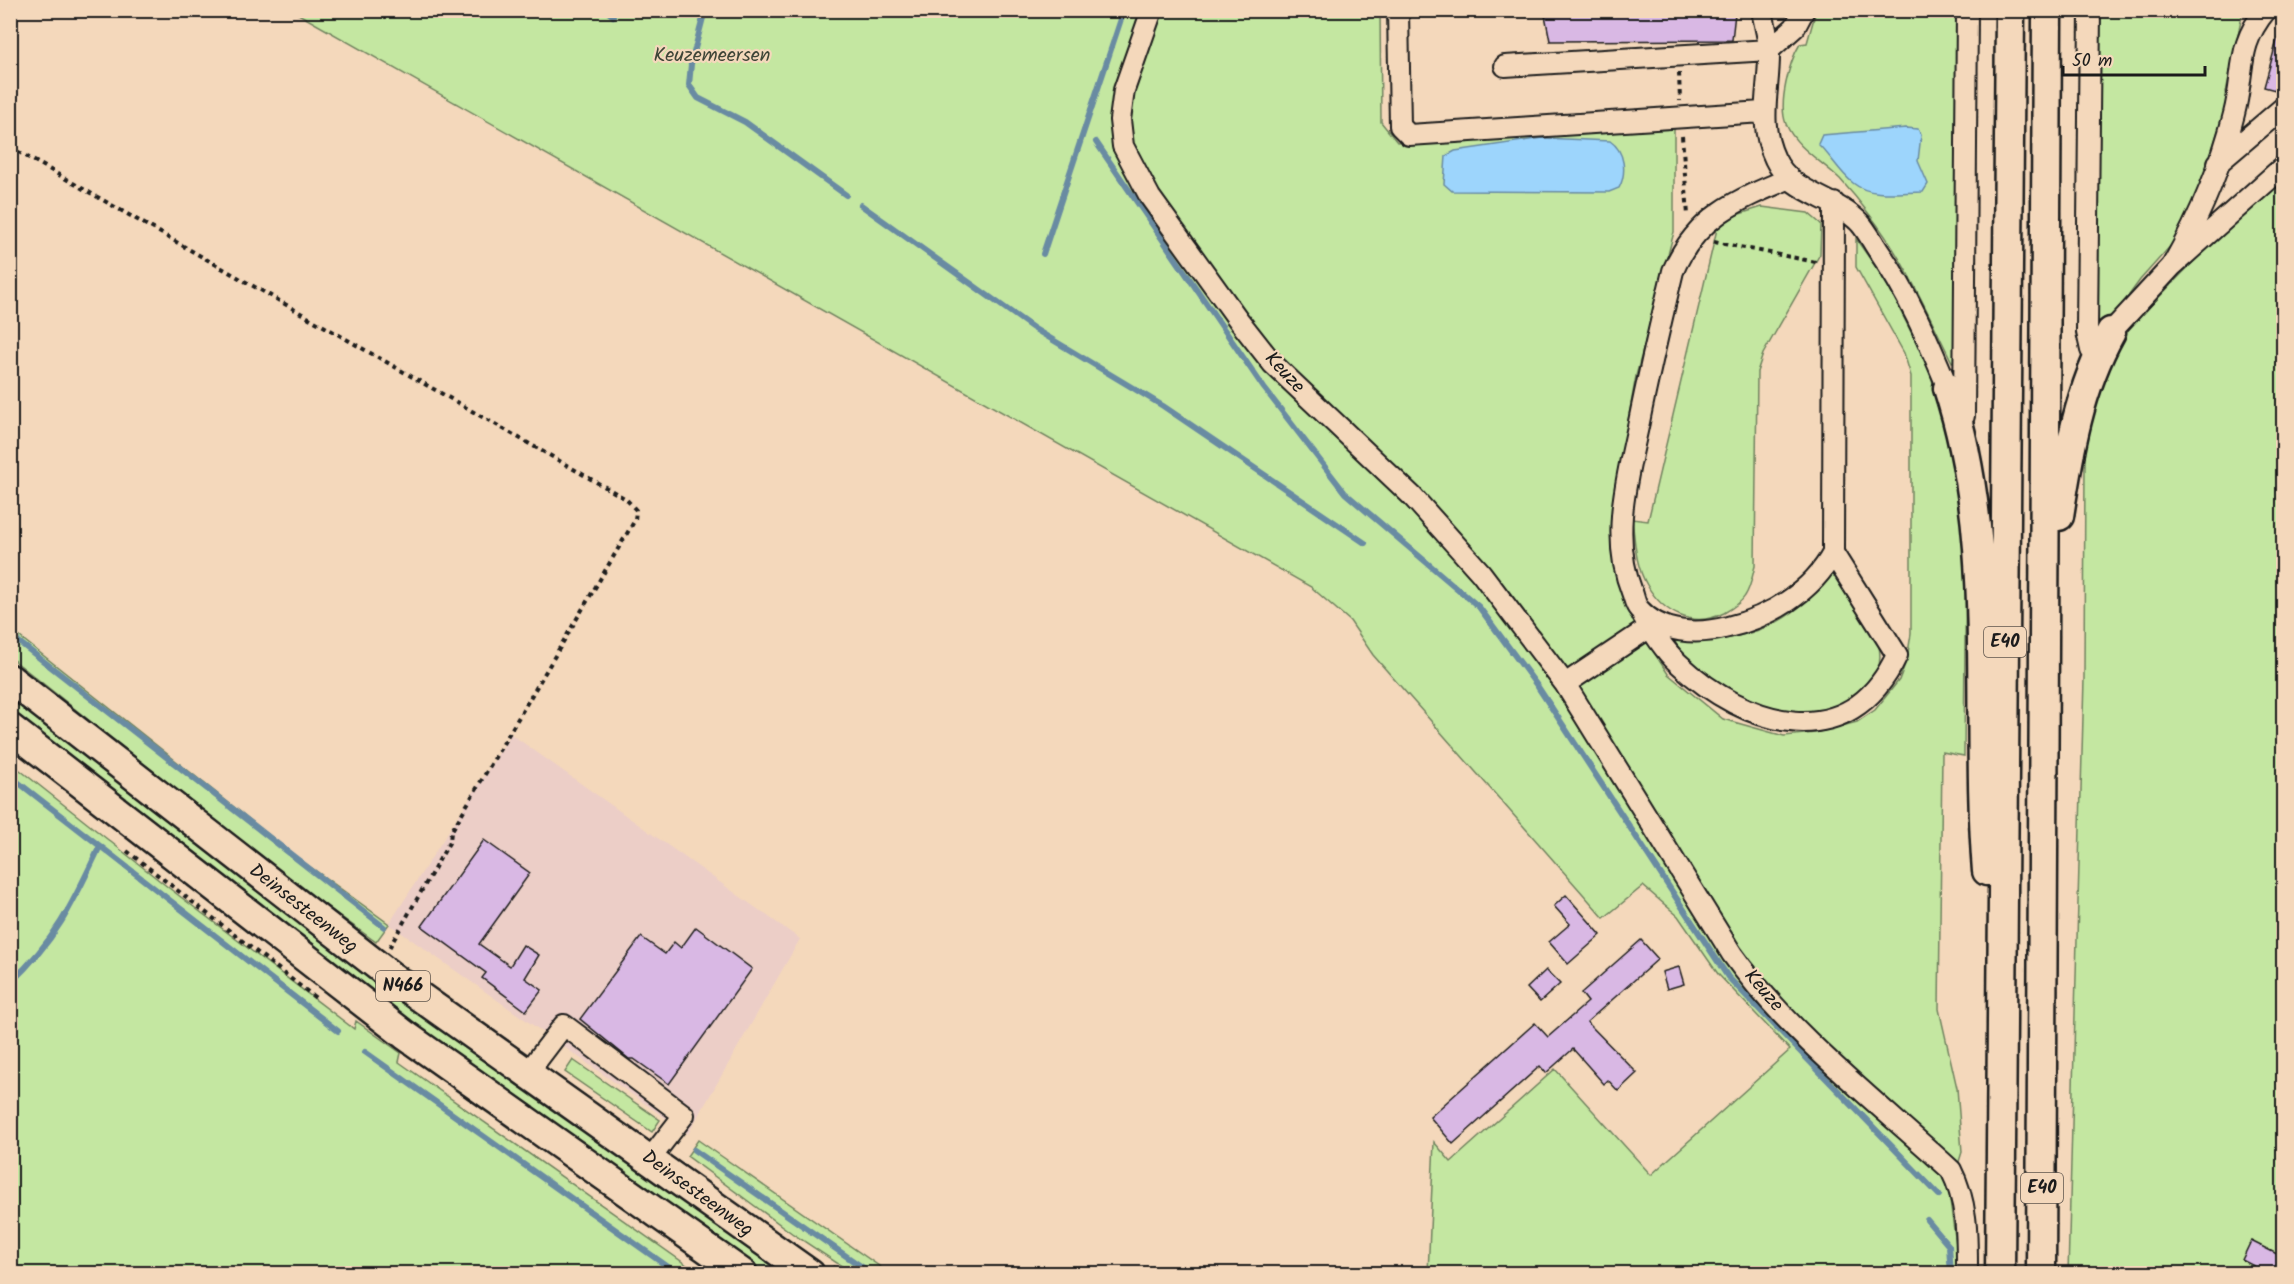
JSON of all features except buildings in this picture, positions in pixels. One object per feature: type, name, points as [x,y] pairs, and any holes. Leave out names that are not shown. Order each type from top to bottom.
[{"type":"highway","name":"E40","points":[[2001,1274],[2010,10]]},
{"type":"highway","name":"E40","points":[[2041,1274],[2047,10]]},
{"type":"highway","points":[[2044,573],[2059,516],[2069,449],[2081,397],[2097,356],[2111,332]]},
{"type":"highway","points":[[1948,388],[1964,450],[1980,546],[1983,819],[2002,1053]]},
{"type":"highway","name":"Deinsesteenweg","points":[[10,679],[377,966],[526,1075],[810,1274]]},
{"type":"highway","name":"Deinsesteenweg","points":[[10,728],[405,1035],[743,1274]]},
{"type":"street","name":"Keuze","points":[[1152,10],[1124,90],[1120,120],[1123,146],[1150,196],[1240,322],[1273,364],[1412,496],[1453,540],[1565,684],[1732,954],[1756,987],[1805,1036],[1951,1170],[1961,1189],[1966,1214],[1967,1274]]},
{"type":"street","points":[[1398,10],[1400,126],[1409,135],[1764,112]]},
{"type":"street","points":[[1762,10],[1769,50],[1764,112],[1767,136],[1775,159],[1788,179],[1834,203],[1860,224],[1894,273],[1923,328],[1948,388]]},
{"type":"street","points":[[1505,66],[1769,50],[1795,27],[1804,10]]},
{"type":"street","points":[[1964,450],[1967,10]]},
{"type":"street","points":[[2090,10],[2087,332],[2091,350],[2097,356]]},
{"type":"street","points":[[2172,266],[2199,216],[2235,112],[2245,45],[2253,26],[2266,10]]},
{"type":"street","points":[[2218,163],[2280,113],[2283,107]]},
{"type":"street","points":[[2111,332],[2172,266],[2283,166]]},
{"type":"street","points":[[1788,179],[1728,207],[1700,228],[1683,249],[1674,271],[1623,498],[1621,541],[1627,580],[1638,609],[1677,662],[1715,693],[1740,707],[1789,721],[1817,723],[1843,715],[1875,691],[1888,674],[1897,654],[1833,553],[1834,203]]},
{"type":"street","points":[[1638,609],[1659,623],[1679,632],[1699,632],[1728,627],[1786,603],[1818,575],[1833,553]]},
{"type":"street","points":[[1565,684],[1650,627]]},
{"type":"street","points":[[526,1075],[564,1025],[684,1115],[650,1160]]},
{"type":"path","points":[[10,147],[626,499],[636,510],[635,520],[500,746],[451,832],[450,842],[377,966]]},
{"type":"shaded area","points":[[511,734],[800,939],[688,1134],[389,924]]},
{"type":"green space","name":"Keuzemeersen","points":[[293,11],[1380,11],[1381,122],[1397,142],[1674,127],[1674,232],[1636,376],[1614,499],[1612,541],[1617,577],[1632,619],[1668,674],[1723,719],[1784,736],[1815,733],[1857,722],[1875,710],[1899,680],[1907,659],[1911,634],[1911,376],[1904,353],[1856,267],[1856,239],[1885,280],[1927,364],[1944,417],[1957,477],[1966,540],[1964,756],[1942,752],[1939,1009],[1957,1088],[1962,1152],[1949,1194],[1960,1273],[1428,1273],[1434,1142],[1451,1162],[1555,1069],[1651,1175],[1790,1050],[1718,974],[1678,916],[1643,886],[1604,918],[1373,655],[1350,621],[1311,587]]},
{"type":"green space","points":[[1816,11],[1957,11],[1959,356],[1952,362],[1914,286],[1882,231],[1844,183],[1796,140],[1786,124],[1783,106],[1789,72],[1800,44],[1807,43]]},
{"type":"green space","points":[[2097,11],[2243,11],[2226,92],[2228,99],[2195,203],[2182,233],[2140,280],[2100,335],[2095,336]]},
{"type":"green space","points":[[2283,176],[2283,1273],[2068,1274],[2084,679],[2085,459],[2092,388],[2117,340],[2245,209]]},
{"type":"green space","points":[[1762,207],[1808,213],[1821,224],[1820,254],[1763,354],[1757,372],[1755,566],[1750,585],[1747,593],[1733,608],[1712,618],[1690,619],[1680,616],[1661,603],[1647,585],[1638,561],[1632,519],[1648,521],[1717,229],[1730,217]]},
{"type":"green space","points":[[1834,572],[1877,639],[1880,658],[1876,674],[1869,683],[1854,697],[1835,708],[1821,713],[1798,714],[1756,702],[1694,666],[1681,652],[1674,638],[1723,639],[1770,625],[1785,618],[1798,608]]},
{"type":"green space","points":[[10,629],[297,857],[389,924],[376,942],[283,875],[11,658]]},
{"type":"green space","points":[[10,695],[317,935],[790,1273],[760,1273],[470,1070],[11,717]]},
{"type":"green space","points":[[11,763],[169,888],[354,1029],[356,1021],[401,1053],[399,1062],[698,1273],[11,1273]]},
{"type":"green space","points":[[573,1060],[660,1120],[652,1132],[565,1072]]},
{"type":"green space","points":[[698,1140],[889,1273],[852,1273],[793,1234],[687,1156]]},
{"type":"water","points":[[1918,129],[1921,135],[1918,161],[1928,184],[1923,192],[1886,193],[1860,188],[1843,174],[1818,144],[1822,135]]},
{"type":"water","points":[[1543,138],[1610,141],[1622,156],[1624,169],[1619,188],[1609,192],[1452,191],[1444,184],[1446,156],[1455,151]]},
{"type":"waterway","points":[[606,10],[613,16]]},
{"type":"waterway","points":[[705,10],[691,64],[689,85],[698,98],[745,122],[846,195]]},
{"type":"waterway","points":[[1043,254],[1124,10]]},
{"type":"waterway","points":[[1096,142],[1264,388],[1345,493],[1479,607],[1538,687],[1728,977],[1939,1195]]},
{"type":"waterway","points":[[861,205],[1033,328],[1163,406],[1365,543]]},
{"type":"waterway","points":[[10,635],[384,927]]},
{"type":"waterway","points":[[10,776],[338,1031]]},
{"type":"waterway","points":[[10,983],[40,951],[63,919],[100,846]]},
{"type":"waterway","points":[[365,1052],[678,1274]]},
{"type":"waterway","points":[[694,1150],[872,1274]]},
{"type":"waterway","points":[[1927,1220],[1949,1246],[1951,1274]]}]
